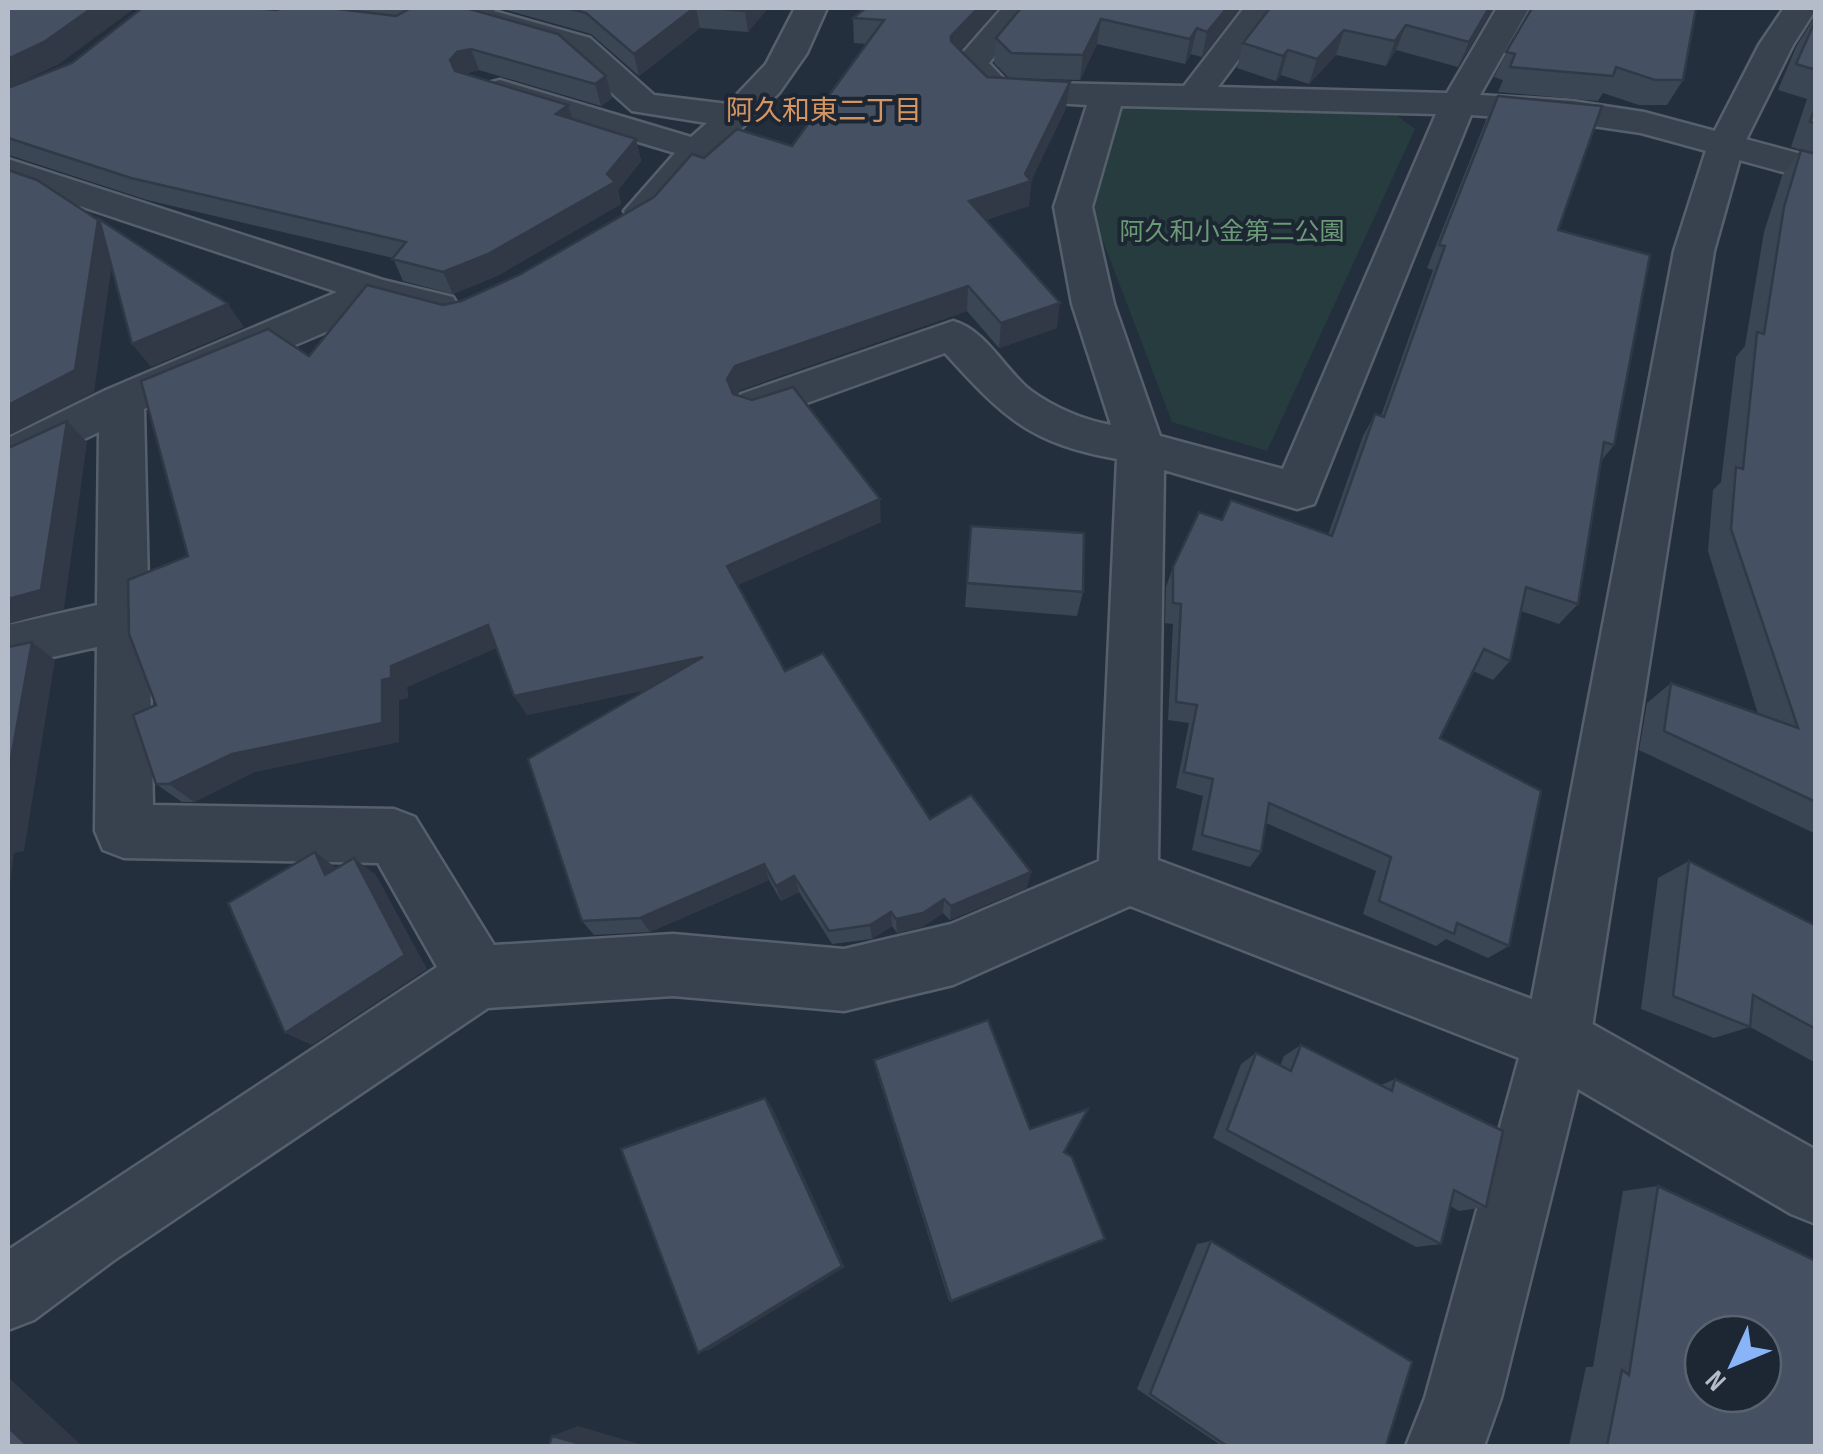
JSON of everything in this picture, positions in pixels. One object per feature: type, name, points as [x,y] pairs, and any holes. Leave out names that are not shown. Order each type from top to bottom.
[{"type":"street","points":[[480,8],[473,15],[578,45],[644,104],[738,116]]},
{"type":"street","points":[[613,230],[644,210],[698,149],[773,82],[798,47],[812,8]]},
{"type":"street","points":[[1019,8],[970,64],[998,92],[1458,104],[1572,112],[1644,123],[1816,170]]},
{"type":"street","points":[[1195,96],[1260,8]]},
{"type":"street","points":[[756,404],[953,334],[1015,402],[1075,435],[1141,447],[1297,492],[1458,104],[1513,8]]},
{"type":"street","points":[[1445,1446],[1463,1398],[1557,1040],[1694,252],[1726,144],[1776,45],[1800,8]]},
{"type":"street","points":[[478,84],[698,149]]},
{"type":"street","points":[[1108,95],[1073,207],[1093,304],[1141,447],[1128,877]]},
{"type":"street","points":[[8,170],[372,290],[456,312],[470,306]]},
{"type":"street","points":[[8,458],[122,401],[332,314],[372,290]]},
{"type":"street","points":[[122,401],[124,831],[394,836],[478,978]]},
{"type":"street","points":[[8,646],[123,620]]},
{"type":"street","points":[[8,1294],[104,1225],[478,978],[673,965],[844,980],[953,954],[1128,877],[1557,1040],[1816,1190]]},
{"type":"green space","name":"阿久和小金第二公園","points":[[1117,103],[1392,112],[1415,129],[1267,451],[1172,422],[1087,199]]},
{"type":"building","points":[[8,8],[92,8],[44,42],[8,59]]},
{"type":"building","points":[[142,8],[330,8],[396,16],[408,8],[466,8],[558,34],[606,76],[595,84],[471,49],[457,52],[450,60],[455,71],[568,105],[556,114],[636,139],[607,174],[615,182],[488,254],[443,272],[392,259],[406,242],[131,178],[8,138],[8,88],[72,63]]},
{"type":"building","points":[[567,8],[694,8],[634,54],[586,13]]},
{"type":"building","points":[[866,8],[978,8],[951,36],[951,41],[987,77],[1070,82],[1025,174],[1031,181],[969,201],[1060,303],[1001,323],[968,286],[735,366],[727,379],[733,394],[752,400],[793,387],[880,499],[727,566],[785,671],[823,653],[930,819],[971,795],[1031,872],[951,906],[944,899],[923,913],[896,919],[891,912],[870,925],[829,931],[794,876],[776,886],[764,864],[640,918],[582,921],[528,759],[703,657],[514,696],[488,625],[391,666],[391,678],[382,680],[382,723],[232,754],[169,784],[156,784],[133,715],[156,705],[129,634],[128,580],[188,556],[141,381],[268,329],[309,356],[367,285],[443,305],[461,301],[519,275],[654,197],[692,154],[704,158],[737,129],[792,146],[884,20],[853,18]]},
{"type":"building","points":[[1021,8],[1227,8],[1207,32],[1197,28],[1190,39],[1101,19],[1083,55],[1011,53],[996,38]]},
{"type":"building","points":[[1270,8],[1489,8],[1469,42],[1406,25],[1395,41],[1344,30],[1317,59],[1288,50],[1283,56],[1243,43]]},
{"type":"building","points":[[1532,8],[1696,8],[1683,80],[1655,80],[1616,67],[1613,76],[1510,67],[1515,54],[1506,52]]},
{"type":"building","points":[[1816,19],[1816,70],[1796,64]]},
{"type":"building","points":[[1498,96],[1602,106],[1558,230],[1650,255],[1614,445],[1604,442],[1578,604],[1526,587],[1510,661],[1484,649],[1440,738],[1541,791],[1509,946],[1457,923],[1454,934],[1379,901],[1391,857],[1269,803],[1261,852],[1202,835],[1213,779],[1184,772],[1197,705],[1176,702],[1181,604],[1173,603],[1173,567],[1199,512],[1222,520],[1231,500],[1332,536],[1375,414],[1384,417],[1445,246],[1439,245]]},
{"type":"building","points":[[1801,150],[1816,154],[1816,802],[1664,731],[1671,683],[1798,728],[1731,529],[1736,467],[1743,469],[1757,332],[1764,334],[1784,207]]},
{"type":"building","points":[[8,170],[37,180],[98,220],[75,370],[8,405]]},
{"type":"building","points":[[99,219],[228,304],[132,344]]},
{"type":"building","points":[[67,421],[41,590],[8,599],[8,448]]},
{"type":"building","points":[[971,526],[1084,533],[1083,592],[967,583]]},
{"type":"building","points":[[32,642],[8,775],[8,647]]},
{"type":"building","points":[[315,852],[325,875],[354,858],[405,955],[285,1033],[228,903]]},
{"type":"building","points":[[1689,861],[1816,926],[1816,1029],[1753,995],[1750,1027],[1673,996]]},
{"type":"building","points":[[988,1020],[1030,1129],[1088,1109],[1064,1152],[1072,1157],[1105,1239],[951,1301],[874,1060]]},
{"type":"building","points":[[1301,1045],[1392,1091],[1395,1079],[1503,1131],[1486,1207],[1454,1190],[1441,1244],[1227,1130],[1256,1053],[1291,1071]]},
{"type":"building","points":[[765,1098],[842,1266],[698,1353],[621,1149]]},
{"type":"building","points":[[1658,1186],[1816,1261],[1816,1446],[1607,1446],[1622,1370],[1629,1375]]},
{"type":"building","points":[[1211,1241],[1412,1362],[1386,1446],[1227,1446],[1150,1394]]},
{"type":"building","points":[[8,1427],[28,1446],[8,1446]]},
{"type":"building","points":[[552,1436],[588,1446],[549,1446]]},
{"type":"district","name":"阿久和東二丁目","points":[[824,110]]}]
